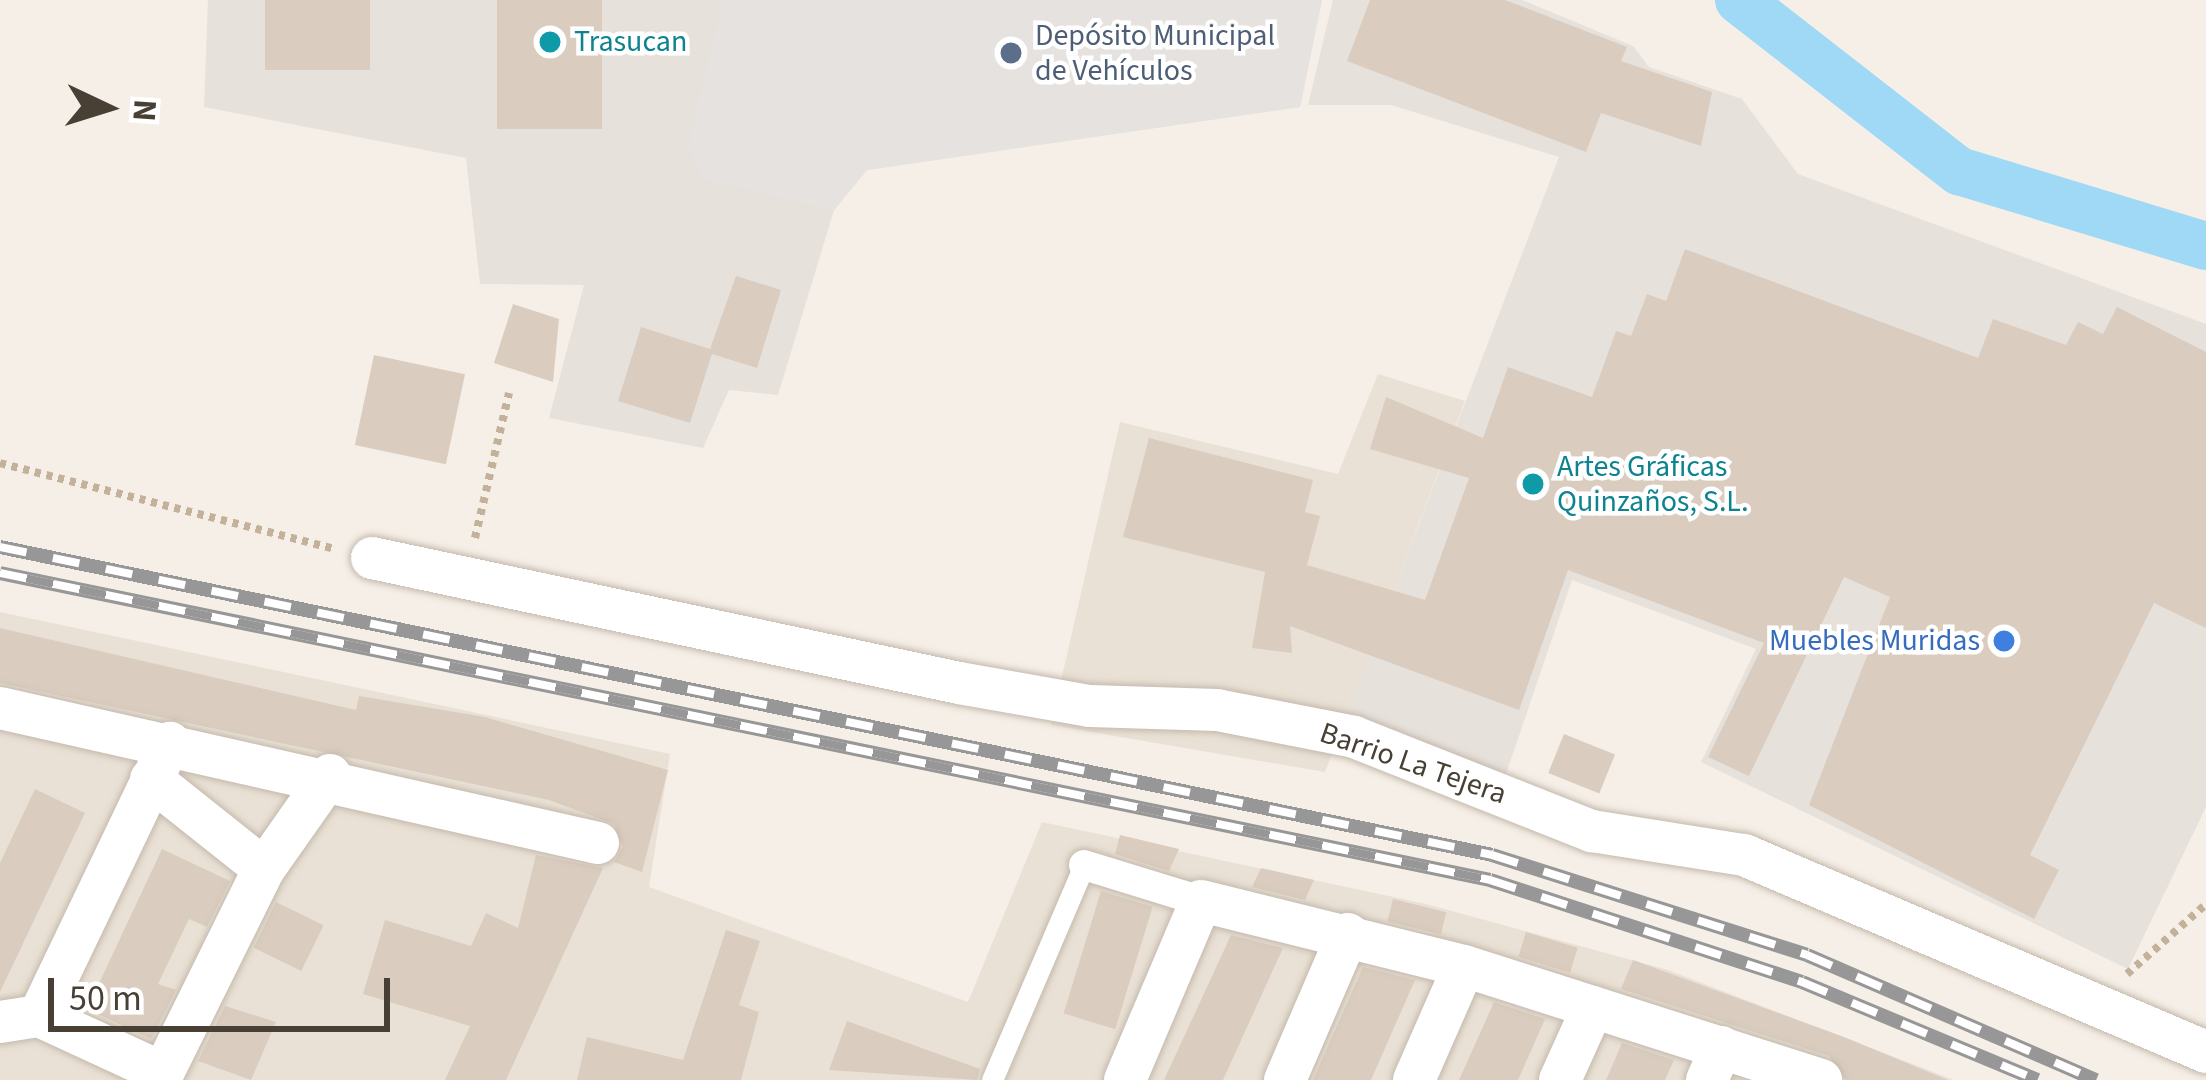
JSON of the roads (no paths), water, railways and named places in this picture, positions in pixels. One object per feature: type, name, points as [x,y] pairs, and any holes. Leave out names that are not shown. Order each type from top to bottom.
[{"type":"street","name":"Barrio La Tejera","points":[[372,558],[959,683],[1090,706],[1217,710],[1354,737],[1592,831],[1744,855],[2206,1052]]},
{"type":"street","points":[[0,708],[160,761],[330,775],[598,843]]},
{"type":"street","points":[[160,761],[264,869]]},
{"type":"street","points":[[160,761],[19,1019],[163,1073],[264,869],[330,775]]},
{"type":"street","points":[[1084,865],[1201,901],[1464,966],[1593,1007],[1714,1064],[1822,1080]]},
{"type":"street","points":[[1126,1080],[1201,901]]},
{"type":"street","points":[[1285,1080],[1348,934]]},
{"type":"street","points":[[1414,1080],[1464,966]]},
{"type":"street","points":[[1561,1080],[1593,1007]]},
{"type":"lane","points":[[992,1080],[1084,865]]},
{"type":"waterway","points":[[1739,0],[1959,171],[2206,246]]},
{"type":"railway","points":[[0,547],[1492,855],[1807,955],[2096,1080]]},
{"type":"railway","points":[[0,573],[1490,880],[1802,982],[2037,1080]]},
{"type":"place","name":"Trasucan","points":[[550,42]]},
{"type":"place","name":"Depósito Municipal de Vehículos","points":[[1011,53]]},
{"type":"place","name":"Artes Gráficas Quinzaños, S.L.","points":[[1533,484]]},
{"type":"place","name":"Muebles Muridas","points":[[2004,641]]}]
